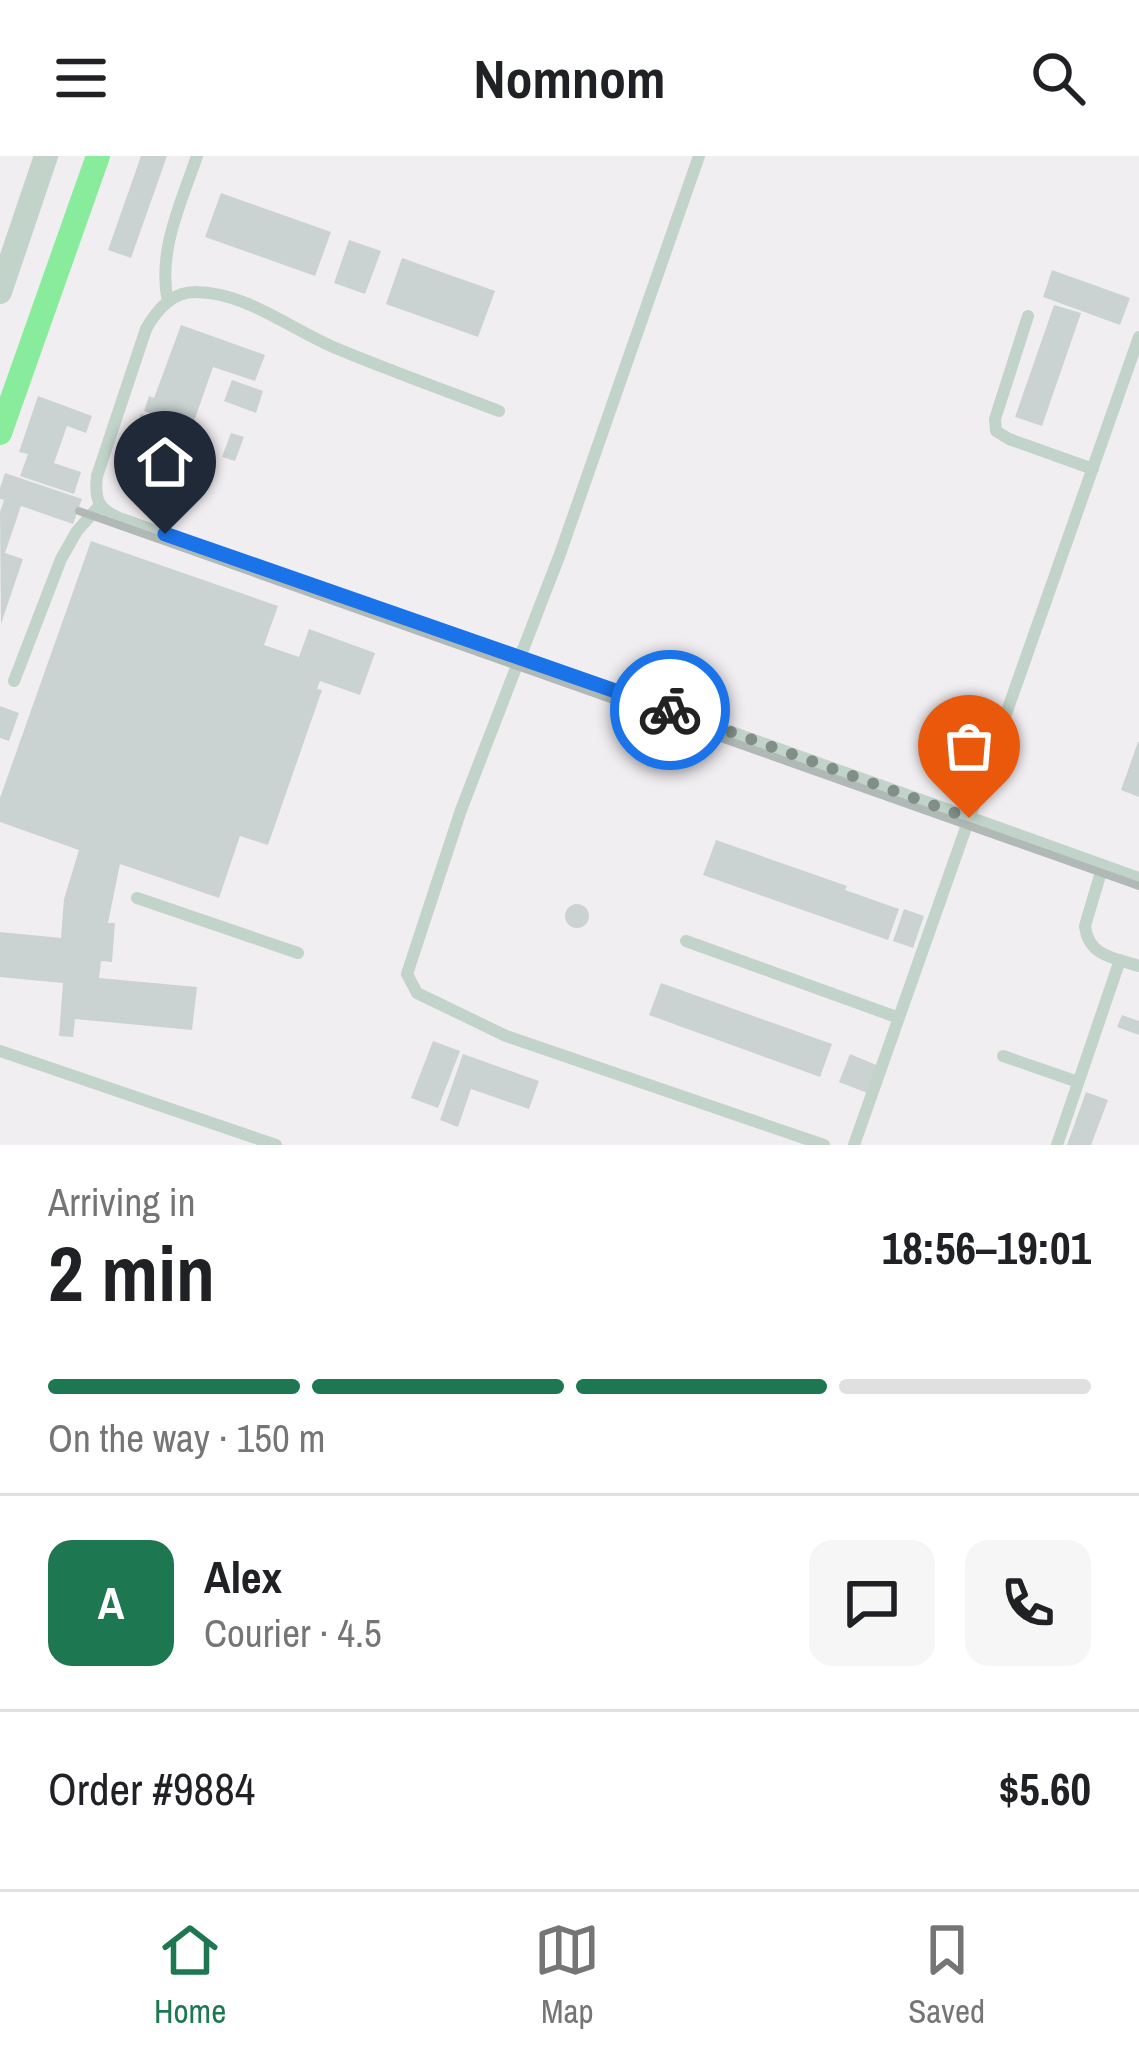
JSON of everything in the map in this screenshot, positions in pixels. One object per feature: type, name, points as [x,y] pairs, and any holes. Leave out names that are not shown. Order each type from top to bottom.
[{"type":"street","points":[[0,292],[46,156]]},
{"type":"lane","points":[[168,302],[166,251],[197,156]]},
{"type":"lane","points":[[699,156],[406,974],[417,993],[506,1036],[824,1145]]},
{"type":"lane","points":[[499,411],[331,345],[249,304],[197,292],[182,294],[155,312],[146,329],[95,490],[106,512],[143,526],[1139,878]]},
{"type":"lane","points":[[1028,316],[995,419],[997,430],[1009,440],[1093,469]]},
{"type":"lane","points":[[854,1145],[1139,337]]},
{"type":"lane","points":[[14,681],[61,559],[76,531],[100,505]]},
{"type":"lane","points":[[1103,865],[1085,935],[1098,953],[1139,966]]},
{"type":"lane","points":[[136,898],[298,953]]},
{"type":"lane","points":[[686,941],[899,1018]]},
{"type":"lane","points":[[1057,1145],[1120,960]]},
{"type":"lane","points":[[0,1051],[276,1145]]},
{"type":"lane","points":[[1003,1056],[1078,1082]]},
{"type":"building","points":[[141,156],[167,156],[131,258],[108,250]]},
{"type":"building","points":[[221,193],[331,232],[315,276],[205,237]]},
{"type":"building","points":[[349,240],[381,251],[365,294],[334,283]]},
{"type":"building","points":[[402,258],[495,291],[478,337],[386,304]]},
{"type":"building","points":[[1052,270],[1130,298],[1120,325],[1043,297]]},
{"type":"building","points":[[1054,305],[1081,313],[1042,426],[1015,417]]},
{"type":"building","points":[[181,325],[265,355],[255,381],[213,367],[192,427],[144,411],[149,396],[154,398]]},
{"type":"building","points":[[232,380],[263,391],[256,413],[224,401]]},
{"type":"building","points":[[38,396],[92,416],[86,433],[67,426],[54,463],[81,472],[74,494],[20,476],[28,454],[19,452]]},
{"type":"building","points":[[141,414],[189,430],[180,454],[133,438]]},
{"type":"building","points":[[231,433],[244,437],[235,461],[222,457]]},
{"type":"building","points":[[5,473],[82,499],[73,524],[21,506],[5,553],[23,559],[1,624],[0,512],[4,500],[0,488]]},
{"type":"building","points":[[91,541],[278,606],[264,645],[299,657],[309,629],[375,653],[360,695],[320,681],[317,689],[322,690],[268,845],[240,836],[219,898],[120,864],[108,923],[115,923],[112,962],[101,961],[99,978],[197,987],[192,1030],[75,1019],[73,1037],[59,1036],[63,983],[0,977],[0,932],[61,938],[64,899],[79,850],[0,822],[0,798]]},
{"type":"building","points":[[0,706],[19,713],[9,741],[0,738]]},
{"type":"building","points":[[1139,742],[1139,797],[1121,790]]},
{"type":"building","points":[[716,840],[899,909],[888,940],[703,875]]},
{"type":"building","points":[[577,904],[589,916],[577,928],[565,916]]},
{"type":"building","points":[[904,909],[924,916],[913,948],[893,941]]},
{"type":"building","points":[[661,983],[832,1044],[820,1077],[649,1015]]},
{"type":"building","points":[[1122,1015],[1139,1021],[1139,1035],[1117,1027]]},
{"type":"building","points":[[433,1041],[460,1051],[438,1108],[411,1098]]},
{"type":"building","points":[[463,1054],[539,1081],[529,1109],[471,1089],[458,1127],[440,1120]]},
{"type":"building","points":[[850,1054],[881,1067],[870,1094],[839,1082]]},
{"type":"building","points":[[1086,1092],[1108,1100],[1091,1145],[1067,1145]]},
{"type":"waterway","points":[[0,433],[98,156]]},
{"type":"railway","points":[[79,511],[1139,886]]},
{"type":"way so far","points":[[670,710],[969,818]]},
{"type":"route","points":[[165,534],[670,710]]}]
